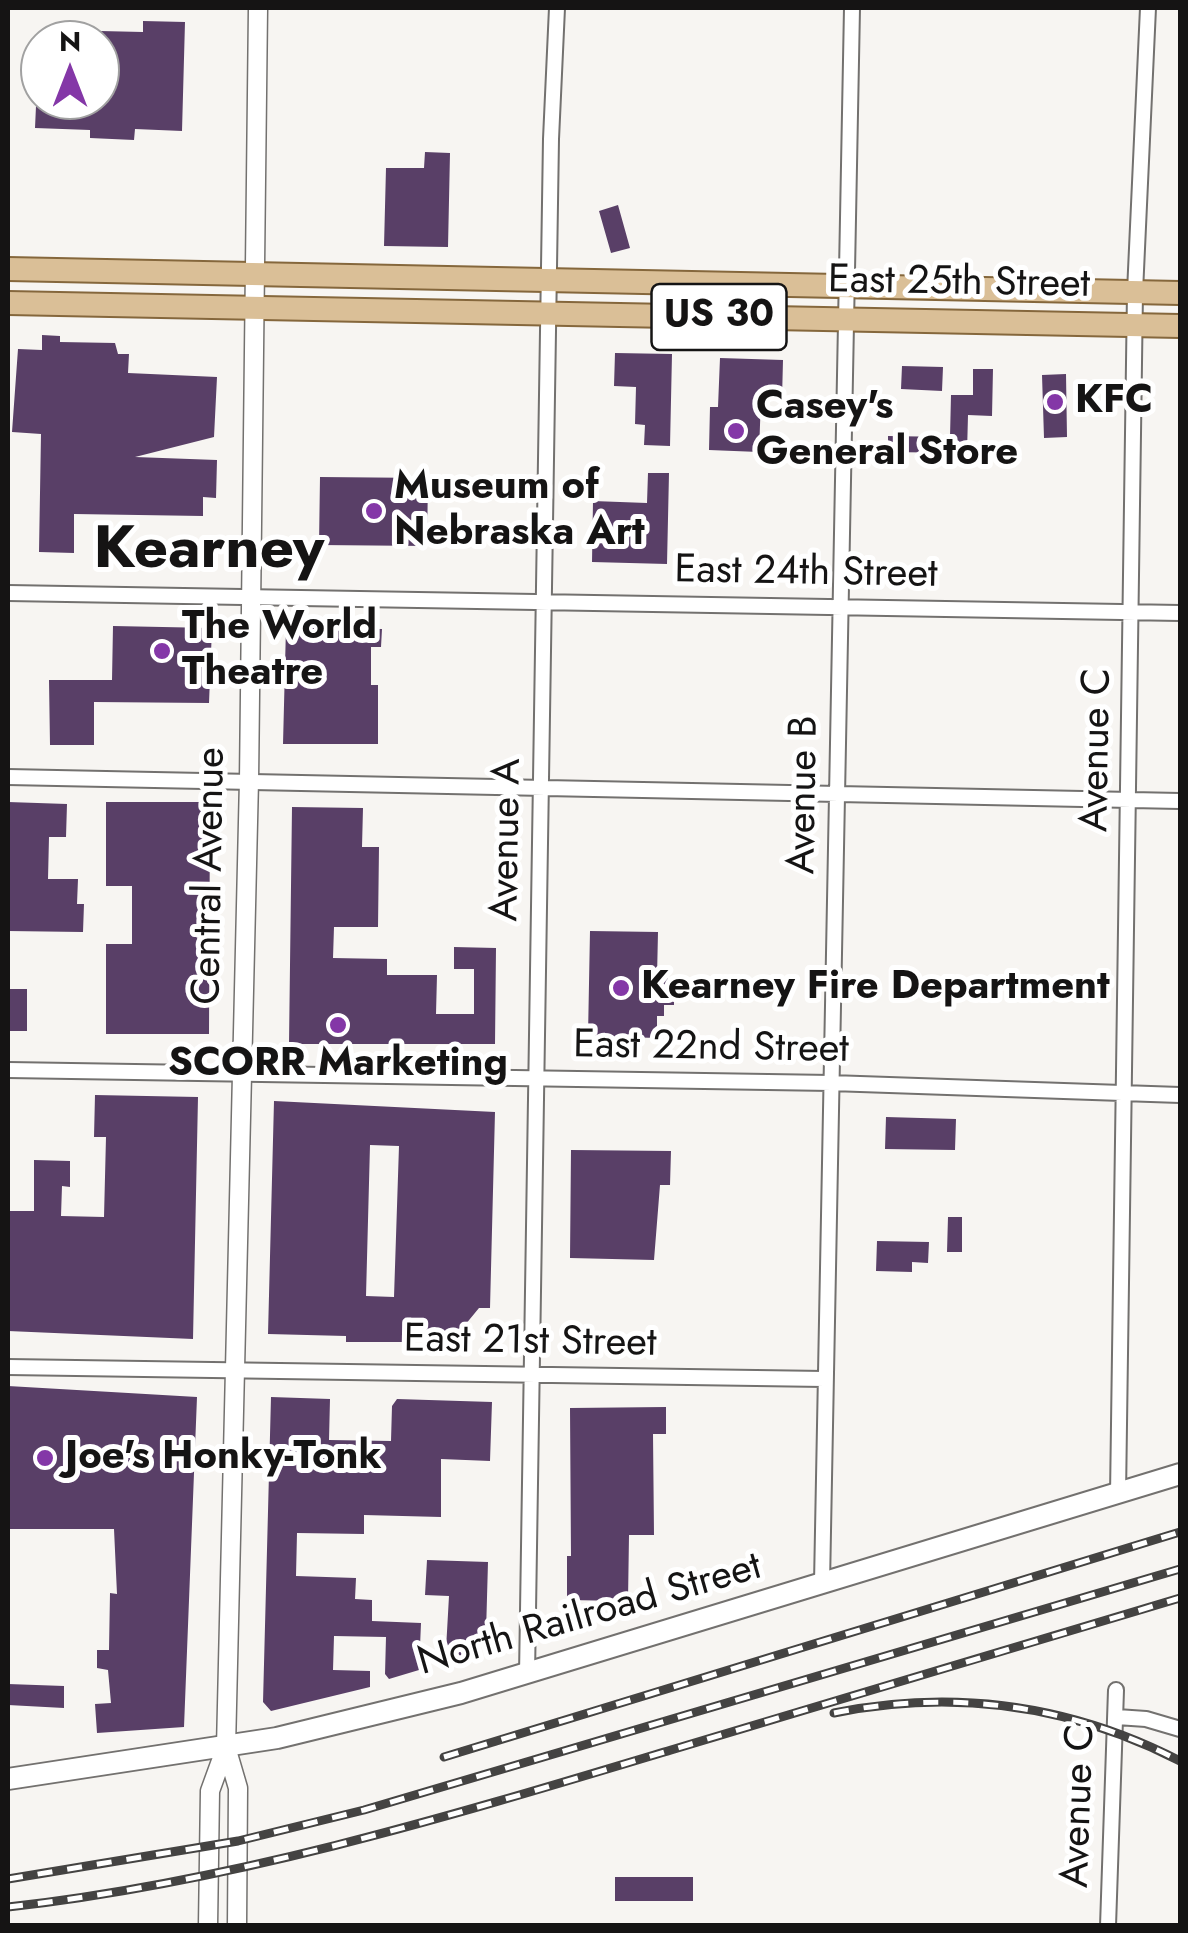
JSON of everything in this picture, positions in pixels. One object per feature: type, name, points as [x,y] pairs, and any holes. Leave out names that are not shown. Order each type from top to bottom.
[{"type":"main road","name":"US 30","points":[[8,269],[257,276]]},
{"type":"main road","name":"East 25th Street","points":[[257,276],[1180,293]]},
{"type":"main road","name":"US 30","points":[[8,303],[257,308]]},
{"type":"main road","name":"East 25th Street","points":[[257,308],[1180,326]]},
{"type":"main road","name":"North Railroad Street","points":[[8,1780],[226,1747],[528,1674],[1180,1474]]},
{"type":"street","name":"Central Avenue","points":[[237,1926],[238,1788],[226,1747],[249,780],[258,8]]},
{"type":"street","name":"Avenue A","points":[[528,1674],[548,280],[557,8]]},
{"type":"street","name":"Avenue B","points":[[822,1584],[852,8]]},
{"type":"street","name":"Avenue C","points":[[1118,1494],[1135,292],[1148,8]]},
{"type":"street","name":"East 24th Street","points":[[8,593],[1180,613]]},
{"type":"street","points":[[8,776],[1180,801]]},
{"type":"street","name":"East 22nd Street","points":[[8,1070],[536,1077],[1180,1095]]},
{"type":"street","name":"East 21st Street","points":[[8,1367],[824,1379]]},
{"type":"street","name":"Avenue C","points":[[1108,1926],[1116,1690]]},
{"type":"street","points":[[1117,1717],[1146,1719],[1180,1729]]},
{"type":"street","name":"Central Avenue","points":[[208,1926],[210,1791],[226,1747]]},
{"type":"building","points":[[143,21],[185,22],[182,131],[135,129],[134,140],[90,138],[90,130],[35,128],[35,120],[120,120],[120,31],[143,32]]},
{"type":"building","points":[[425,152],[450,153],[448,247],[384,246],[386,168],[424,168]]},
{"type":"building","points":[[618,205],[630,248],[611,253],[599,211]]},
{"type":"building","points":[[42,335],[60,336],[60,342],[115,343],[118,354],[129,354],[128,373],[217,377],[214,437],[135,457],[217,460],[216,498],[203,497],[203,516],[74,514],[74,553],[39,552],[41,434],[12,432],[18,349],[42,350]]},
{"type":"building","points":[[615,353],[672,354],[670,446],[644,445],[645,425],[635,424],[636,387],[614,386]]},
{"type":"building","points":[[720,358],[783,360],[782,399],[761,398],[759,452],[709,450],[710,407],[718,407]]},
{"type":"building","points":[[902,366],[943,367],[942,391],[901,389]]},
{"type":"building","points":[[973,369],[993,369],[992,416],[968,415],[967,453],[888,452],[888,436],[950,437],[951,395],[973,395]]},
{"type":"building","points":[[1066,374],[1067,437],[1044,438],[1042,375]]},
{"type":"building","points":[[648,473],[669,473],[667,564],[592,562],[593,501],[647,503]]},
{"type":"building","name":"Museum of Nebraska Art","points":[[320,477],[428,478],[427,546],[319,545]]},
{"type":"building","points":[[113,626],[212,628],[209,703],[94,702],[94,745],[50,745],[49,680],[112,680]]},
{"type":"building","points":[[286,627],[382,629],[381,647],[371,647],[371,685],[378,685],[378,744],[283,744]]},
{"type":"building","points":[[8,802],[67,804],[66,837],[49,837],[48,879],[78,879],[77,904],[84,904],[83,932],[8,931]]},
{"type":"building","points":[[106,802],[210,802],[209,1034],[106,1034],[106,944],[132,944],[132,886],[106,886]]},
{"type":"building","points":[[292,807],[363,808],[362,847],[379,847],[378,927],[334,927],[333,958],[387,959],[387,975],[437,975],[436,1014],[474,1014],[474,969],[454,969],[454,947],[496,948],[495,1044],[289,1044]]},
{"type":"building","points":[[590,931],[658,932],[657,977],[668,977],[668,992],[674,992],[674,1005],[664,1005],[664,1016],[657,1016],[657,1038],[588,1036]]},
{"type":"building","points":[[8,989],[27,989],[27,1031],[8,1031]]},
{"type":"building","points":[[95,1095],[198,1097],[193,1339],[8,1331],[8,1211],[34,1211],[34,1160],[70,1161],[70,1187],[62,1186],[61,1216],[104,1217],[106,1137],[94,1137]]},
{"type":"building","points":[[274,1101],[495,1112],[490,1308],[479,1308],[451,1342],[346,1342],[346,1336],[268,1334]],"holes":[[[370,1145],[399,1146],[394,1297],[366,1296]]]},
{"type":"building","points":[[886,1117],[956,1119],[955,1150],[885,1149]]},
{"type":"building","points":[[571,1150],[671,1151],[670,1185],[660,1185],[654,1260],[570,1258]]},
{"type":"building","points":[[948,1217],[962,1217],[962,1252],[947,1252]]},
{"type":"building","points":[[877,1241],[929,1242],[928,1263],[912,1262],[912,1272],[876,1271]]},
{"type":"building","points":[[8,1386],[197,1397],[184,1727],[97,1733],[95,1704],[111,1703],[108,1670],[97,1668],[97,1650],[109,1650],[110,1593],[117,1594],[114,1529],[8,1529]]},
{"type":"building","points":[[271,1397],[330,1399],[329,1440],[391,1441],[392,1406],[397,1399],[492,1402],[490,1461],[441,1459],[441,1517],[364,1515],[364,1534],[297,1533],[296,1576],[356,1578],[355,1599],[372,1600],[372,1621],[421,1623],[419,1670],[389,1679],[385,1674],[386,1637],[334,1636],[333,1670],[370,1671],[370,1687],[271,1711],[263,1702]]},
{"type":"building","points":[[666,1407],[666,1434],[653,1434],[654,1535],[629,1535],[628,1601],[567,1600],[567,1556],[571,1556],[570,1408]]},
{"type":"building","points":[[427,1560],[488,1562],[486,1633],[465,1662],[445,1667],[449,1596],[425,1595]]},
{"type":"building","points":[[8,1684],[64,1686],[64,1708],[8,1705]]},
{"type":"building","points":[[615,1877],[693,1877],[693,1901],[615,1901]]},
{"type":"railway","points":[[444,1757],[1180,1532]]},
{"type":"railway","points":[[8,1879],[238,1841],[364,1810],[1180,1569]]},
{"type":"railway","points":[[8,1907],[176,1881],[343,1844],[1180,1598]]},
{"type":"railway","points":[[834,1713],[923,1703],[1011,1707],[1097,1726],[1180,1761]]},
{"type":"place","name":"KFC","points":[[1055,402]]},
{"type":"place","name":"Casey's General Store","points":[[736,431]]},
{"type":"place","name":"Museum of Nebraska Art","points":[[374,511]]},
{"type":"place","name":"The World Theatre","points":[[162,651]]},
{"type":"place","name":"Kearney Fire Department","points":[[621,988]]},
{"type":"place","name":"SCORR Marketing","points":[[338,1025]]},
{"type":"place","name":"Joe's Honky-Tonk","points":[[45,1458]]},
{"type":"district","name":"Kearney","points":[[209,553]]}]
